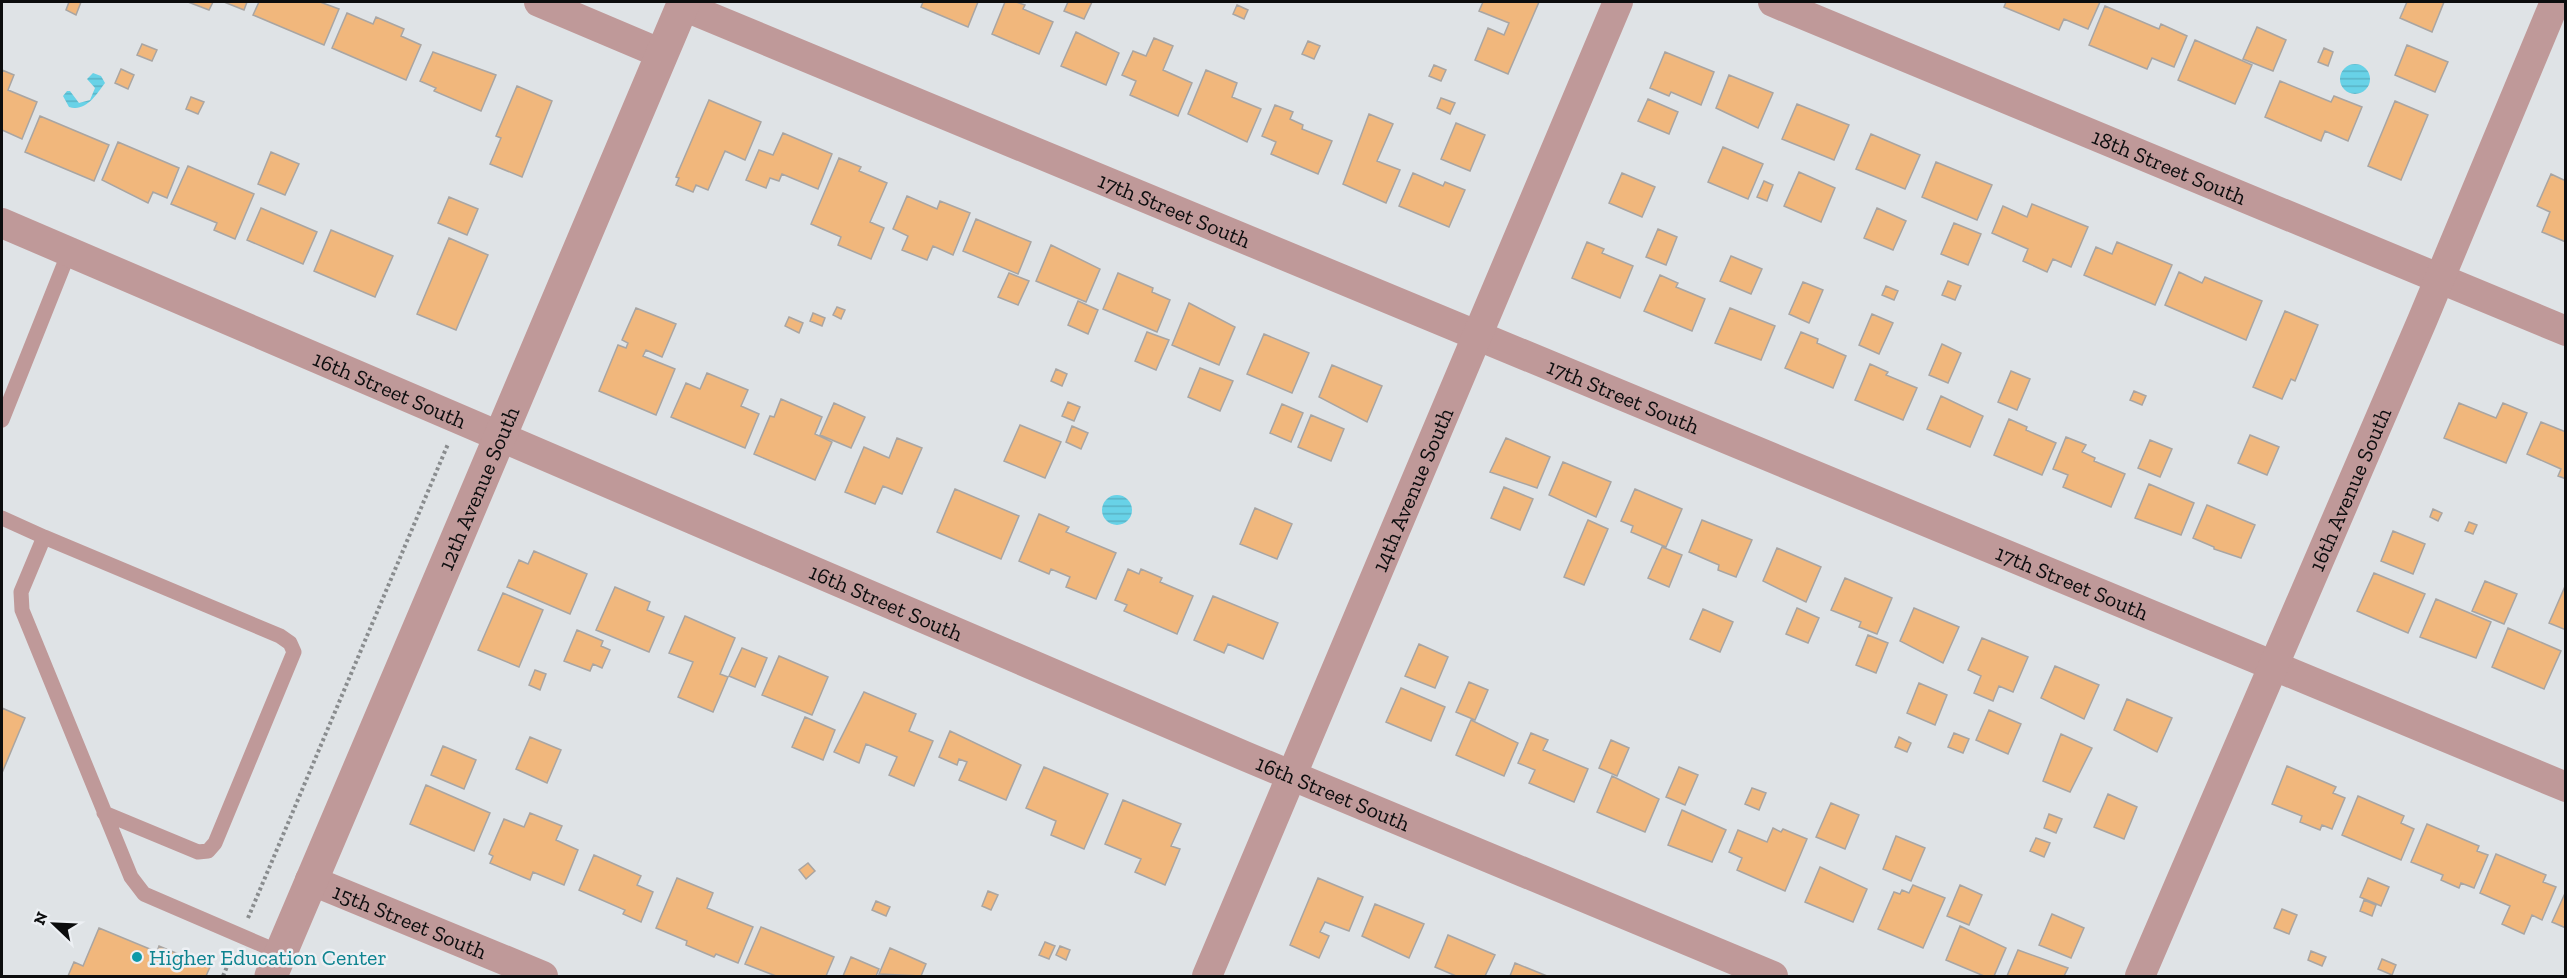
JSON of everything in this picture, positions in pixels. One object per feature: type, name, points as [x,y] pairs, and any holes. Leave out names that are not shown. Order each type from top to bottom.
[{"type":"street","points":[[539,2],[662,54]]},
{"type":"street","name":"14th Avenue South","points":[[1207,976],[1618,2]]},
{"type":"street","name":"18th Street South","points":[[1773,2],[2565,331]]},
{"type":"street","name":"16th Avenue South","points":[[2140,976],[2440,278],[2555,2]]},
{"type":"street","name":"12th Avenue South","points":[[276,964],[684,4]]},
{"type":"street","name":"17th Street South","points":[[684,4],[2565,787]]},
{"type":"street","name":"16th Street South","points":[[2,223],[501,439],[1293,776],[1773,976]]},
{"type":"street","name":"15th Street South","points":[[310,880],[543,976]]},
{"type":"lane","points":[[2,420],[69,252]]},
{"type":"lane","points":[[2,518],[280,636],[290,643],[294,652],[215,843],[208,850],[198,852],[104,813]]},
{"type":"lane","points":[[44,537],[21,592],[22,610],[131,877],[144,894],[240,935],[276,964]]},
{"type":"path","points":[[223,976],[458,420]]},
{"type":"water","points":[[2355,64],[2366,68],[2370,79],[2366,90],[2355,94],[2344,90],[2340,79],[2344,68]]},
{"type":"water","points":[[93,73],[101,76],[105,83],[94,97],[85,105],[69,107],[63,96],[67,91],[70,91],[79,103],[90,100],[95,88],[87,79]]},
{"type":"water","points":[[1117,495],[1128,499],[1132,510],[1128,521],[1117,525],[1106,521],[1102,510],[1106,499]]},
{"type":"building","points":[[69,2],[81,2],[76,15],[66,10]]},
{"type":"building","points":[[188,2],[213,2],[209,10]]},
{"type":"building","points":[[224,2],[247,2],[244,10]]},
{"type":"building","points":[[259,2],[320,2],[339,9],[324,45],[253,15]]},
{"type":"building","points":[[923,2],[978,2],[968,27],[921,7]]},
{"type":"building","points":[[1005,2],[1025,5],[1023,9],[1053,22],[1039,54],[992,34]]},
{"type":"building","points":[[1068,2],[1092,2],[1084,19],[1064,11]]},
{"type":"building","points":[[1483,2],[1539,2],[1508,74],[1475,60],[1488,28],[1504,35],[1509,23],[1479,11]]},
{"type":"building","points":[[2006,2],[2100,2],[2088,29],[2064,19],[2059,30],[2004,7]]},
{"type":"building","points":[[2407,2],[2444,2],[2432,32],[2400,18]]},
{"type":"building","points":[[1237,5],[1248,10],[1244,19],[1233,14]]},
{"type":"building","points":[[2105,6],[2159,29],[2161,24],[2187,36],[2174,67],[2152,58],[2147,69],[2089,45]]},
{"type":"building","points":[[347,13],[373,24],[376,17],[404,29],[401,36],[421,45],[406,80],[332,48]]},
{"type":"building","points":[[2257,27],[2286,40],[2273,71],[2243,59]]},
{"type":"building","points":[[1076,32],[1119,53],[1106,85],[1061,66]]},
{"type":"building","points":[[1154,38],[1173,46],[1163,70],[1192,83],[1178,116],[1130,95],[1136,81],[1122,75],[1133,51],[1146,56]]},
{"type":"building","points":[[2195,40],[2252,65],[2235,104],[2178,80]]},
{"type":"building","points":[[1308,41],[1320,46],[1314,59],[1302,54]]},
{"type":"building","points":[[142,44],[157,50],[152,61],[137,55]]},
{"type":"building","points":[[2407,45],[2448,62],[2435,92],[2395,75]]},
{"type":"building","points":[[2324,48],[2333,52],[2328,66],[2318,62]]},
{"type":"building","points":[[433,52],[496,75],[481,111],[434,91],[436,88],[420,81]]},
{"type":"building","points":[[1665,52],[1714,72],[1701,105],[1671,92],[1669,96],[1650,88]]},
{"type":"building","points":[[1434,65],[1446,70],[1441,81],[1429,76]]},
{"type":"building","points":[[121,69],[134,75],[128,89],[115,83]]},
{"type":"building","points":[[2,70],[14,75],[8,90],[37,102],[22,139],[2,130]]},
{"type":"building","points":[[1206,70],[1237,83],[1232,97],[1261,109],[1247,142],[1188,114]]},
{"type":"building","points":[[1729,75],[1773,93],[1758,128],[1716,108]]},
{"type":"building","points":[[2280,81],[2331,102],[2334,96],[2362,107],[2348,141],[2325,131],[2321,141],[2265,117]]},
{"type":"building","points":[[517,86],[552,101],[522,177],[490,164],[501,138],[496,136]]},
{"type":"building","points":[[191,97],[204,102],[198,114],[186,109]]},
{"type":"building","points":[[1441,98],[1455,103],[1450,114],[1437,108]]},
{"type":"building","points":[[1648,99],[1678,112],[1669,134],[1638,121]]},
{"type":"building","points":[[709,100],[761,122],[745,160],[725,151],[708,190],[696,185],[693,192],[676,185],[679,178],[676,177]]},
{"type":"building","points":[[2395,101],[2428,115],[2401,180],[2368,166]]},
{"type":"building","points":[[1797,104],[1849,125],[1834,160],[1782,139]]},
{"type":"building","points":[[1275,105],[1293,112],[1290,119],[1303,125],[1302,129],[1332,141],[1318,174],[1271,154],[1276,142],[1262,136]]},
{"type":"building","points":[[1369,114],[1393,124],[1377,161],[1400,170],[1386,203],[1343,184]]},
{"type":"building","points":[[40,116],[109,145],[94,181],[25,152]]},
{"type":"building","points":[[1456,123],[1485,135],[1470,171],[1441,159]]},
{"type":"building","points":[[783,133],[832,154],[818,189],[782,174],[779,181],[770,178],[766,188],[746,180],[759,150],[773,155]]},
{"type":"building","points":[[1871,134],[1920,155],[1905,189],[1856,169]]},
{"type":"building","points":[[118,142],[179,168],[167,198],[153,192],[148,203],[102,180]]},
{"type":"building","points":[[1723,147],[1763,164],[1748,199],[1708,182]]},
{"type":"building","points":[[271,152],[299,164],[285,195],[258,184]]},
{"type":"building","points":[[839,158],[861,167],[859,171],[887,183],[870,222],[884,228],[871,259],[838,245],[841,237],[811,224]]},
{"type":"building","points":[[1936,162],[1992,185],[1977,220],[1922,197]]},
{"type":"building","points":[[188,166],[254,194],[235,239],[214,230],[217,223],[171,204]]},
{"type":"building","points":[[1799,172],[1835,188],[1821,222],[1784,206]]},
{"type":"building","points":[[1413,173],[1443,186],[1445,182],[1465,190],[1449,227],[1399,206]]},
{"type":"building","points":[[1622,173],[1655,187],[1642,217],[1609,203]]},
{"type":"building","points":[[2551,174],[2566,181],[2566,242],[2542,232],[2550,212],[2537,206]]},
{"type":"building","points":[[1764,181],[1773,185],[1767,201],[1757,197]]},
{"type":"building","points":[[907,196],[937,209],[940,201],[970,213],[953,255],[933,246],[927,260],[902,250],[908,236],[893,229]]},
{"type":"building","points":[[449,197],[478,209],[467,235],[438,223]]},
{"type":"building","points":[[2032,204],[2088,227],[2071,267],[2053,259],[2047,272],[2023,261],[2028,249],[1992,233],[2003,206],[2027,217]]},
{"type":"building","points":[[261,208],[317,232],[303,264],[247,240]]},
{"type":"building","points":[[1877,208],[1906,221],[1893,250],[1864,238]]},
{"type":"building","points":[[976,219],[1031,242],[1018,274],[963,251]]},
{"type":"building","points":[[1954,223],[1981,234],[1968,265],[1941,254]]},
{"type":"building","points":[[1658,229],[1677,237],[1666,265],[1646,257]]},
{"type":"building","points":[[331,230],[393,256],[375,297],[314,271]]},
{"type":"building","points":[[449,238],[488,255],[456,330],[417,314]]},
{"type":"building","points":[[1587,242],[1604,249],[1602,253],[1633,266],[1620,298],[1572,278]]},
{"type":"building","points":[[2117,242],[2172,265],[2155,305],[2084,275],[2096,247],[2112,254]]},
{"type":"building","points":[[1051,245],[1100,269],[1086,302],[1036,281]]},
{"type":"building","points":[[1731,256],[1762,269],[1751,294],[1720,281]]},
{"type":"building","points":[[2179,272],[2202,283],[2205,277],[2262,301],[2246,340],[2165,305]]},
{"type":"building","points":[[1009,273],[1029,281],[1018,305],[998,297]]},
{"type":"building","points":[[1118,273],[1153,288],[1152,292],[1170,300],[1157,332],[1103,309]]},
{"type":"building","points":[[1660,275],[1678,283],[1676,287],[1705,299],[1692,331],[1644,311]]},
{"type":"building","points":[[1948,281],[1961,286],[1955,300],[1942,295]]},
{"type":"building","points":[[1803,282],[1823,290],[1809,323],[1789,314]]},
{"type":"building","points":[[1886,286],[1898,291],[1894,300],[1882,295]]},
{"type":"building","points":[[1078,301],[1098,310],[1088,334],[1068,325]]},
{"type":"building","points":[[1189,303],[1235,327],[1219,365],[1172,345]]},
{"type":"building","points":[[837,307],[845,310],[841,319],[833,315]]},
{"type":"building","points":[[636,308],[676,324],[662,357],[646,350],[643,356],[675,369],[656,415],[599,391],[618,345],[626,348],[628,343],[622,340]]},
{"type":"building","points":[[1730,308],[1775,326],[1761,360],[1715,343]]},
{"type":"building","points":[[2285,311],[2318,325],[2295,381],[2291,379],[2282,399],[2253,387]]},
{"type":"building","points":[[813,313],[825,318],[822,326],[810,321]]},
{"type":"building","points":[[1872,314],[1893,323],[1879,354],[1859,345]]},
{"type":"building","points":[[789,317],[803,323],[799,333],[785,326]]},
{"type":"building","points":[[1147,332],[1169,340],[1156,370],[1135,361]]},
{"type":"building","points":[[1801,332],[1818,339],[1817,343],[1846,356],[1833,388],[1785,368]]},
{"type":"building","points":[[1264,334],[1309,353],[1292,393],[1247,374]]},
{"type":"building","points":[[1942,344],[1961,353],[1948,383],[1929,375]]},
{"type":"building","points":[[1870,364],[1888,372],[1886,375],[1917,388],[1903,420],[1855,400]]},
{"type":"building","points":[[1332,365],[1382,386],[1367,422],[1319,397]]},
{"type":"building","points":[[1200,368],[1233,381],[1220,411],[1188,397]]},
{"type":"building","points":[[1056,369],[1067,374],[1062,386],[1051,381]]},
{"type":"building","points":[[2011,371],[2030,379],[2017,410],[1998,402]]},
{"type":"building","points":[[707,373],[748,390],[741,406],[759,414],[745,448],[671,417],[686,383],[700,389]]},
{"type":"building","points":[[2134,391],[2146,396],[2142,405],[2130,400]]},
{"type":"building","points":[[1941,396],[1983,416],[1970,447],[1927,429]]},
{"type":"building","points":[[781,399],[822,417],[815,434],[832,442],[815,480],[754,454],[770,416],[774,417]]},
{"type":"building","points":[[1068,402],[1080,407],[1074,421],[1062,416]]},
{"type":"building","points":[[834,403],[865,417],[851,448],[820,435]]},
{"type":"building","points":[[2459,403],[2496,418],[2503,403],[2527,413],[2506,463],[2444,438]]},
{"type":"building","points":[[1282,404],[1303,413],[1291,442],[1270,433]]},
{"type":"building","points":[[1311,415],[1344,429],[1331,461],[1298,447]]},
{"type":"building","points":[[2009,419],[2027,427],[2026,430],[2056,443],[2042,475],[1994,455]]},
{"type":"building","points":[[2541,422],[2566,432],[2566,479],[2558,476],[2561,469],[2527,454]]},
{"type":"building","points":[[1020,425],[1061,442],[1045,478],[1004,461]]},
{"type":"building","points":[[1072,426],[1088,433],[1081,449],[1066,442]]},
{"type":"building","points":[[2250,435],[2279,447],[2267,475],[2238,463]]},
{"type":"building","points":[[2066,437],[2086,445],[2082,452],[2095,458],[2094,461],[2125,474],[2111,507],[2063,487],[2068,475],[2053,469]]},
{"type":"building","points":[[897,438],[922,448],[902,494],[883,486],[875,504],[845,492],[864,447],[889,458]]},
{"type":"building","points":[[1506,438],[1550,457],[1537,488],[1490,472]]},
{"type":"building","points":[[2150,440],[2172,449],[2160,477],[2138,468]]},
{"type":"building","points":[[1563,462],[1611,482],[1596,517],[1549,495]]},
{"type":"building","points":[[2149,484],[2194,503],[2181,535],[2135,518]]},
{"type":"building","points":[[1504,487],[1533,499],[1520,530],[1491,518]]},
{"type":"building","points":[[955,489],[1019,516],[1001,559],[937,532]]},
{"type":"building","points":[[1635,489],[1682,509],[1666,547],[1631,532],[1633,526],[1621,521]]},
{"type":"building","points":[[2207,505],[2255,525],[2241,558],[2214,549],[2193,538]]},
{"type":"building","points":[[1255,508],[1292,524],[1277,559],[1240,544]]},
{"type":"building","points":[[2433,509],[2442,513],[2438,521],[2430,517]]},
{"type":"building","points":[[1039,514],[1069,527],[1066,532],[1116,553],[1096,599],[1066,587],[1070,577],[1051,569],[1049,574],[1019,561]]},
{"type":"building","points":[[1588,520],[1608,529],[1584,585],[1564,577]]},
{"type":"building","points":[[1702,520],[1752,540],[1736,577],[1718,570],[1719,565],[1689,552]]},
{"type":"building","points":[[2469,522],[2477,525],[2473,534],[2465,531]]},
{"type":"building","points":[[2393,531],[2425,544],[2413,574],[2381,561]]},
{"type":"building","points":[[1662,547],[1682,555],[1669,587],[1648,578]]},
{"type":"building","points":[[1777,548],[1821,567],[1806,602],[1763,581]]},
{"type":"building","points":[[534,551],[587,574],[570,614],[507,587],[519,560],[528,564]]},
{"type":"building","points":[[1128,569],[1139,574],[1141,569],[1162,578],[1160,582],[1193,596],[1177,634],[1124,611],[1127,605],[1115,600]]},
{"type":"building","points":[[2374,573],[2425,594],[2408,633],[2357,611]]},
{"type":"building","points":[[1845,578],[1892,598],[1877,634],[1859,627],[1861,622],[1831,610]]},
{"type":"building","points":[[2485,581],[2517,594],[2504,624],[2472,611]]},
{"type":"building","points":[[2566,584],[2566,630],[2549,623]]},
{"type":"building","points":[[615,587],[650,602],[647,610],[664,617],[649,652],[596,630]]},
{"type":"building","points":[[503,593],[543,610],[519,667],[478,650]]},
{"type":"building","points":[[1213,596],[1278,623],[1263,659],[1228,644],[1224,653],[1194,640]]},
{"type":"building","points":[[2436,599],[2491,622],[2476,658],[2420,637]]},
{"type":"building","points":[[1797,608],[1819,618],[1808,643],[1786,634]]},
{"type":"building","points":[[1914,608],[1959,627],[1943,663],[1900,641]]},
{"type":"building","points":[[1703,609],[1733,622],[1720,652],[1690,639]]},
{"type":"building","points":[[685,616],[735,638],[720,674],[728,677],[713,712],[678,697],[693,662],[669,653]]},
{"type":"building","points":[[2508,628],[2561,651],[2544,689],[2492,667]]},
{"type":"building","points":[[577,630],[603,641],[601,646],[610,650],[602,668],[593,664],[590,671],[564,661]]},
{"type":"building","points":[[1868,635],[1888,643],[1876,673],[1856,665]]},
{"type":"building","points":[[1982,638],[2028,657],[2013,692],[1999,686],[1993,701],[1974,693],[1981,676],[1968,670]]},
{"type":"building","points":[[1419,644],[1448,657],[1435,688],[1405,676]]},
{"type":"building","points":[[742,648],[767,658],[755,687],[729,676]]},
{"type":"building","points":[[779,656],[828,677],[812,715],[762,695]]},
{"type":"building","points":[[2055,666],[2099,685],[2084,719],[2041,698]]},
{"type":"building","points":[[535,670],[546,674],[540,690],[529,685]]},
{"type":"building","points":[[1469,682],[1488,690],[1475,720],[1456,712]]},
{"type":"building","points":[[1919,683],[1947,695],[1935,725],[1907,713]]},
{"type":"building","points":[[1401,688],[1445,707],[1431,741],[1386,722]]},
{"type":"building","points":[[864,692],[916,714],[909,731],[933,741],[914,786],[889,775],[897,757],[866,744],[859,763],[834,752]]},
{"type":"building","points":[[2127,699],[2172,718],[2157,752],[2114,730]]},
{"type":"building","points":[[2,708],[25,718],[2,773]]},
{"type":"building","points":[[1989,710],[2021,724],[2008,754],[1976,740]]},
{"type":"building","points":[[805,717],[835,730],[823,760],[792,747]]},
{"type":"building","points":[[1471,720],[1518,743],[1504,776],[1456,755]]},
{"type":"building","points":[[950,731],[1021,765],[1006,800],[959,780],[967,762],[959,759],[957,765],[939,757]]},
{"type":"building","points":[[1531,733],[1548,740],[1543,750],[1588,769],[1574,802],[1529,783],[1535,770],[1518,763]]},
{"type":"building","points":[[1954,733],[1969,739],[1963,753],[1948,747]]},
{"type":"building","points":[[2061,734],[2092,748],[2070,792],[2043,781]]},
{"type":"building","points":[[530,737],[561,750],[547,783],[516,769]]},
{"type":"building","points":[[1899,737],[1911,743],[1907,752],[1895,747]]},
{"type":"building","points":[[1611,740],[1629,748],[1617,776],[1599,768]]},
{"type":"building","points":[[443,746],[476,760],[464,789],[431,775]]},
{"type":"building","points":[[2287,766],[2336,787],[2333,793],[2345,798],[2332,829],[2322,825],[2320,830],[2300,822],[2302,816],[2272,804]]},
{"type":"building","points":[[1044,767],[1108,794],[1084,849],[1051,835],[1056,821],[1026,808]]},
{"type":"building","points":[[1679,767],[1698,775],[1685,805],[1666,797]]},
{"type":"building","points":[[1612,776],[1659,799],[1645,832],[1597,812]]},
{"type":"building","points":[[426,785],[490,813],[474,851],[410,824]]},
{"type":"building","points":[[1752,788],[1766,793],[1759,810],[1745,804]]},
{"type":"building","points":[[2108,794],[2137,807],[2124,839],[2094,827]]},
{"type":"building","points":[[2358,796],[2404,816],[2401,823],[2414,829],[2401,860],[2342,835]]},
{"type":"building","points":[[1123,800],[1181,824],[1171,846],[1180,849],[1165,885],[1135,872],[1141,859],[1105,844]]},
{"type":"building","points":[[1831,803],[1859,815],[1845,849],[1816,837]]},
{"type":"building","points":[[1682,810],[1726,830],[1712,862],[1668,845]]},
{"type":"building","points":[[530,813],[562,826],[556,840],[578,850],[564,885],[533,872],[530,880],[490,863],[493,856],[489,854],[504,819],[524,827]]},
{"type":"building","points":[[2049,814],[2062,819],[2056,833],[2044,828]]},
{"type":"building","points":[[2427,824],[2479,846],[2477,851],[2488,855],[2474,888],[2461,883],[2459,888],[2441,880],[2443,875],[2411,862]]},
{"type":"building","points":[[1773,828],[1781,832],[1783,829],[1807,839],[1785,891],[1737,870],[1742,858],[1729,852],[1738,830],[1767,842]]},
{"type":"building","points":[[1896,836],[1925,848],[1911,881],[1883,869]]},
{"type":"building","points":[[2036,838],[2050,843],[2044,857],[2030,851]]},
{"type":"building","points":[[2496,854],[2546,875],[2543,882],[2556,887],[2542,920],[2532,915],[2524,934],[2502,924],[2510,906],[2480,893]]},
{"type":"building","points":[[594,855],[641,876],[637,885],[653,892],[641,922],[623,914],[625,910],[579,890]]},
{"type":"building","points":[[808,863],[815,871],[806,879],[799,870]]},
{"type":"building","points":[[1820,867],[1867,889],[1853,922],[1805,902]]},
{"type":"building","points":[[677,878],[713,893],[707,908],[753,927],[738,963],[716,954],[714,957],[686,945],[687,941],[656,928]]},
{"type":"building","points":[[1318,878],[1363,897],[1349,931],[1325,922],[1320,932],[1329,936],[1319,958],[1290,945]]},
{"type":"building","points":[[2368,878],[2389,887],[2381,906],[2360,897]]},
{"type":"building","points":[[1913,885],[1945,898],[1923,948],[1878,929],[1894,892],[1900,894],[1902,890],[1909,893]]},
{"type":"building","points":[[1960,885],[1982,895],[1969,925],[1947,916]]},
{"type":"building","points":[[988,891],[998,895],[991,910],[982,906]]},
{"type":"building","points":[[2566,891],[2566,928],[2552,922]]},
{"type":"building","points":[[2364,900],[2376,905],[2372,916],[2360,911]]},
{"type":"building","points":[[876,901],[890,907],[886,916],[872,910]]},
{"type":"building","points":[[1375,904],[1424,924],[1409,958],[1362,936]]},
{"type":"building","points":[[2282,909],[2297,915],[2289,934],[2274,928]]},
{"type":"building","points":[[2052,914],[2084,928],[2071,958],[2039,945]]},
{"type":"building","points":[[1960,926],[2006,948],[1994,976],[1984,976],[1946,960]]},
{"type":"building","points":[[761,927],[834,957],[826,976],[776,976],[745,964]]},
{"type":"building","name":"Higher Education Center","points":[[99,928],[157,952],[159,946],[210,967],[206,976],[68,976],[74,962],[83,966]]},
{"type":"building","points":[[1448,935],[1495,955],[1485,976],[1456,976],[1435,967]]},
{"type":"building","points":[[1045,942],[1055,946],[1049,959],[1039,955]]},
{"type":"building","points":[[1060,946],[1070,950],[1066,960],[1056,955]]},
{"type":"building","points":[[890,948],[926,964],[921,976],[879,974]]},
{"type":"building","points":[[2018,950],[2068,968],[2064,976],[2007,976]]},
{"type":"building","points":[[2311,951],[2326,957],[2322,966],[2308,960]]},
{"type":"building","points":[[851,957],[879,969],[876,976],[843,976]]},
{"type":"building","points":[[2382,959],[2396,965],[2392,975],[2378,969]]},
{"type":"building","points":[[1515,963],[1547,976],[1510,976]]},
{"type":"place","name":"Higher Education Center","points":[[137,957]]}]
